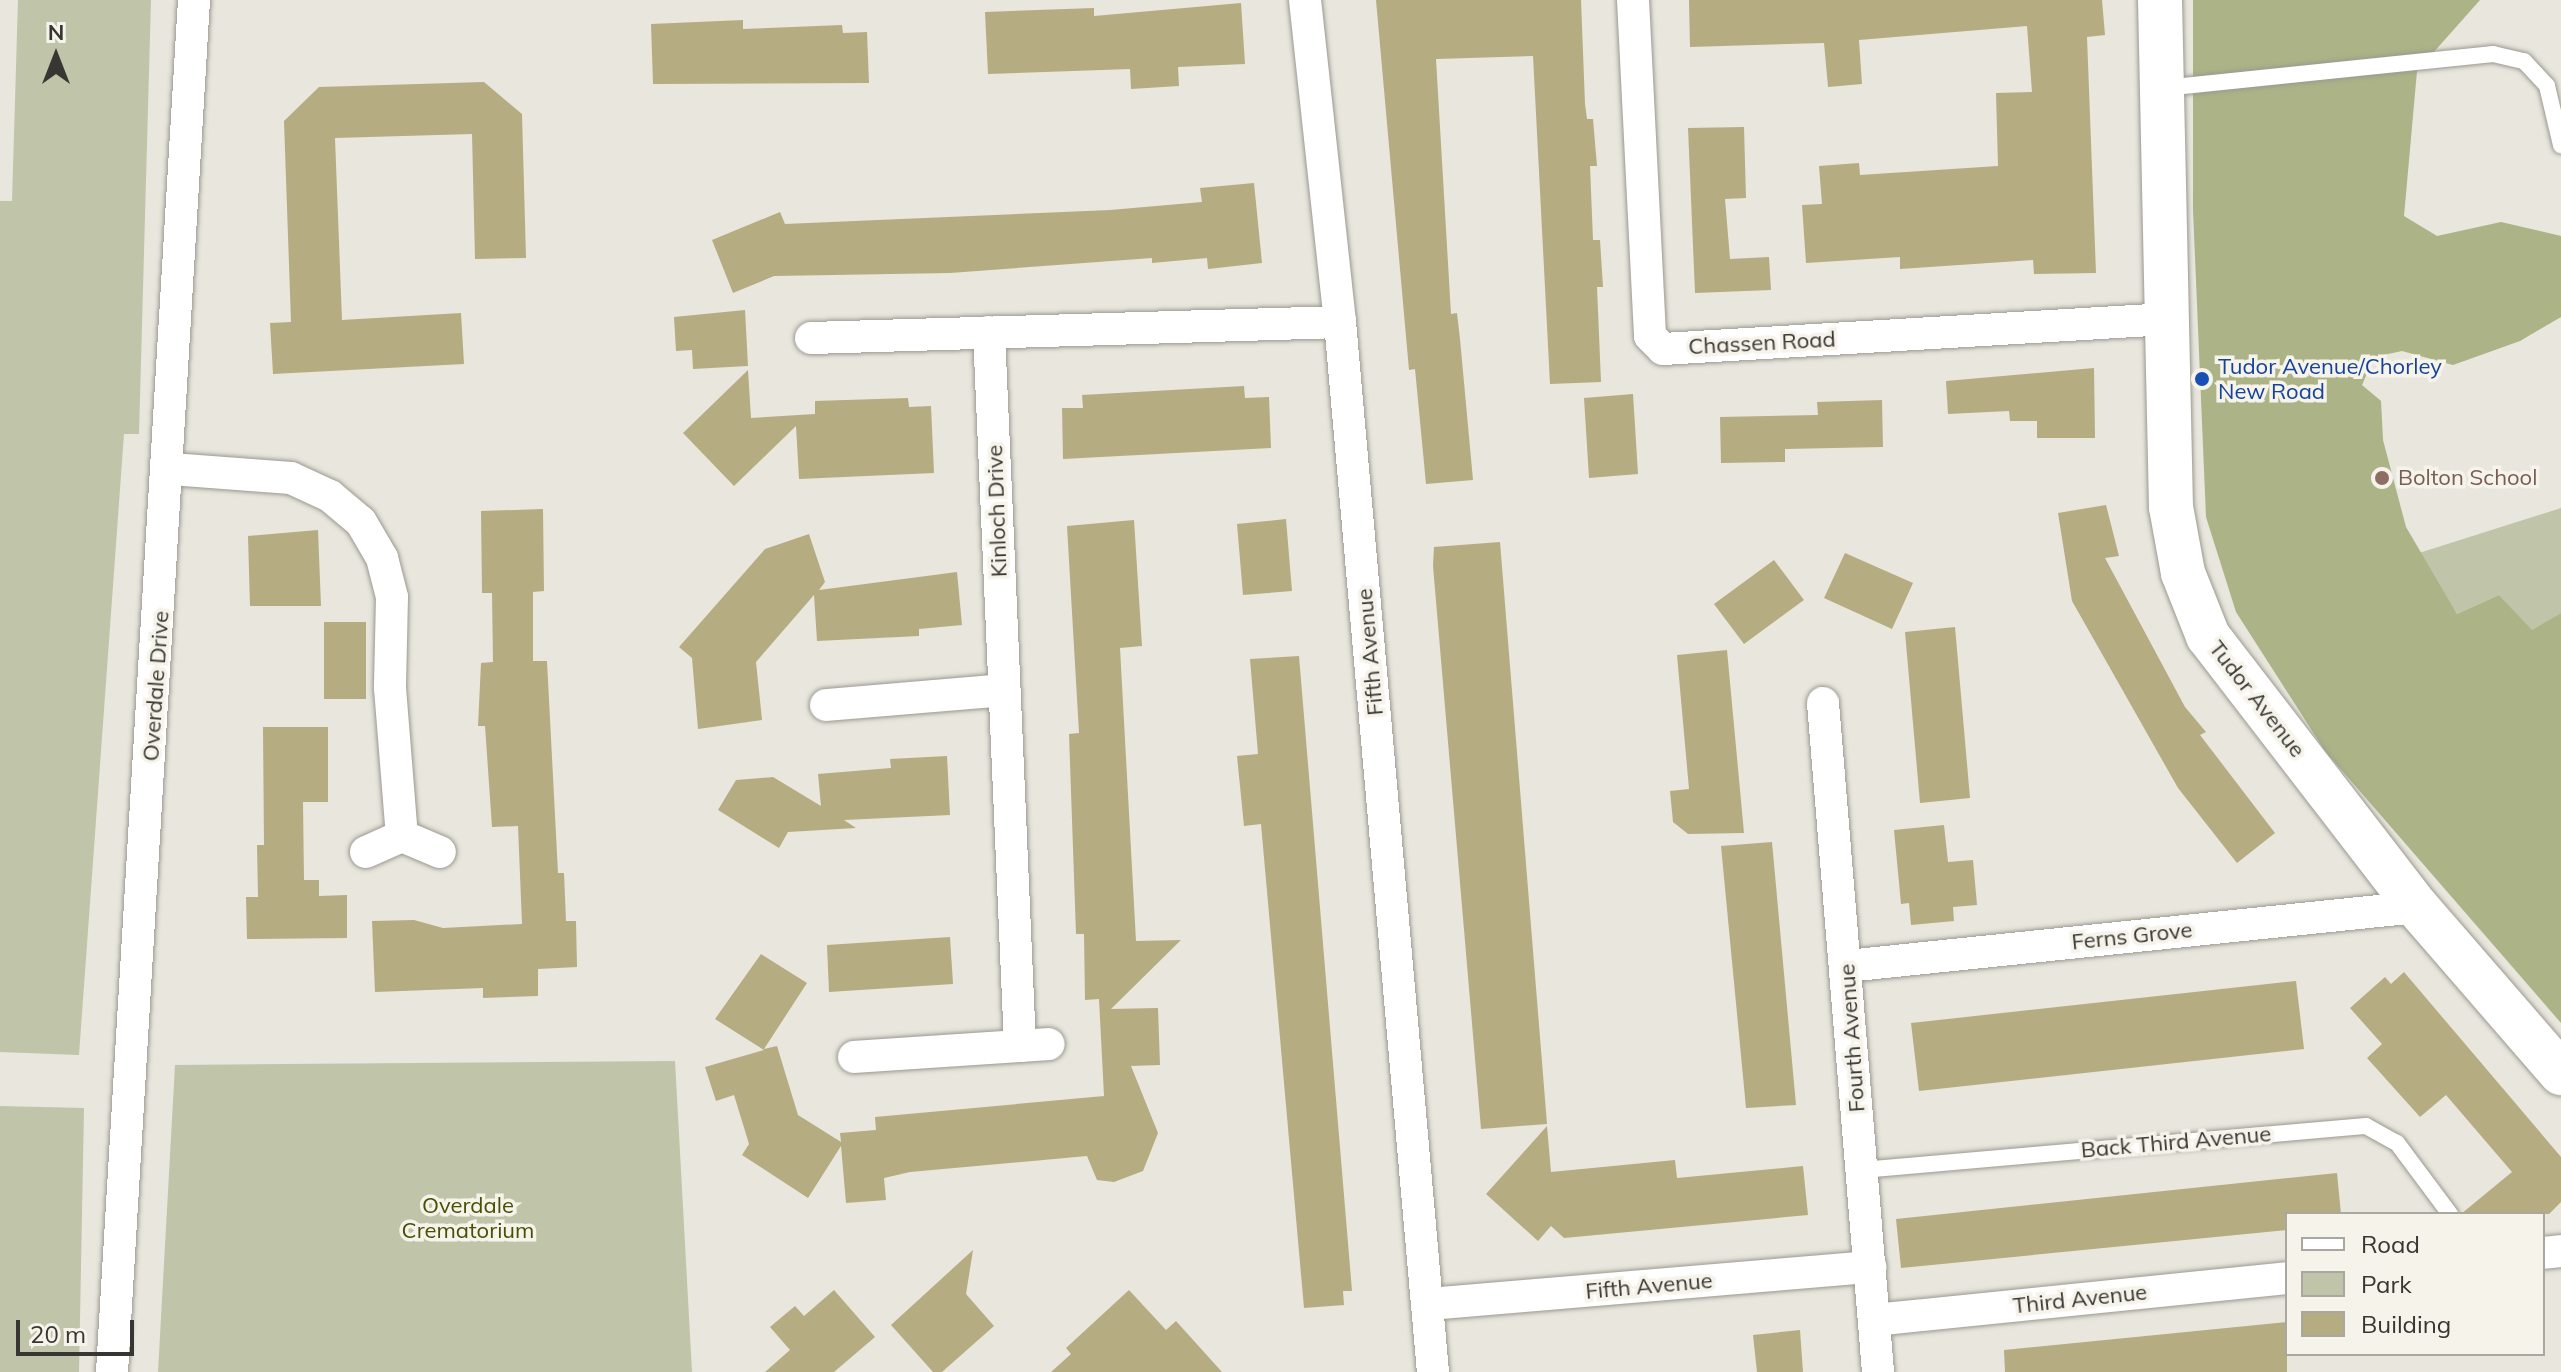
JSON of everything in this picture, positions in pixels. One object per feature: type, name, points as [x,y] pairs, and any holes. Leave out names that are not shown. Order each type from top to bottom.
[{"type":"main road","name":"Tudor Avenue","points":[[2160,0],[2171,507],[2183,573],[2208,636],[2417,907],[2561,1073]]},
{"type":"street","name":"Overdale Drive","points":[[112,1372],[171,469],[194,0]]},
{"type":"street","name":"Fifth Avenue","points":[[1305,0],[1340,322],[1433,1372]]},
{"type":"street","name":"Chassen Road","points":[[1633,0],[1650,336],[1663,349],[2168,319]]},
{"type":"street","points":[[811,338],[1340,322]]},
{"type":"street","name":"Kinloch Drive","points":[[854,1057],[1034,1045],[1004,690],[989,332]]},
{"type":"street","points":[[171,469],[291,478],[330,496],[361,522],[382,558],[392,597],[390,688],[402,836]]},
{"type":"street","points":[[826,705],[1004,690]]},
{"type":"street","name":"Fourth Avenue","points":[[1823,703],[1878,1372]]},
{"type":"street","points":[[366,852],[402,836],[440,852]]},
{"type":"street","name":"Ferns Grove","points":[[1847,966],[2417,907]]},
{"type":"street","name":"Fifth Avenue","points":[[1429,1304],[1870,1267]]},
{"type":"street","name":"Third Avenue","points":[[1874,1320],[2285,1278]]},
{"type":"lane","points":[[2162,88],[2493,54],[2524,61],[2547,86],[2561,145]]},
{"type":"lane","name":"Back Third Avenue","points":[[1862,1170],[2366,1126],[2397,1143],[2449,1212]]},
{"type":"green space","points":[[18,0],[151,0],[139,434],[124,434],[79,1055],[0,1052],[0,201],[12,201]]},
{"type":"green space","name":"Bolton School","points":[[2193,0],[2480,0],[2417,71],[2404,216],[2437,236],[2501,222],[2561,236],[2561,317],[2520,341],[2453,365],[2402,351],[2374,357],[2362,385],[2381,401],[2383,440],[2406,527],[2457,614],[2499,595],[2532,630],[2561,613],[2561,1023],[2325,751],[2236,612],[2206,517],[2193,210]]},
{"type":"green space","points":[[2561,508],[2561,613],[2532,631],[2499,595],[2457,614],[2419,553]]},
{"type":"green space","name":"Overdale Crematorium","points":[[675,1061],[692,1372],[158,1372],[175,1065]]},
{"type":"green space","points":[[0,1106],[84,1108],[79,1372],[0,1372]]},
{"type":"building","points":[[1376,0],[1581,0],[1585,104],[1587,119],[1593,119],[1597,166],[1590,166],[1593,240],[1600,240],[1603,287],[1597,287],[1601,382],[1550,384],[1533,56],[1436,59],[1451,314],[1457,313],[1473,480],[1426,484],[1415,369],[1409,370]]},
{"type":"building","points":[[1689,0],[2102,0],[2105,35],[2087,37],[2096,273],[2034,274],[2033,260],[1900,269],[1900,257],[1806,263],[1802,205],[1822,204],[1819,166],[1859,163],[1860,175],[1998,166],[1996,93],[2032,92],[2027,26],[1859,40],[1862,84],[1828,87],[1824,43],[1690,47]]},
{"type":"building","points":[[1241,3],[1245,64],[1178,67],[1179,86],[1131,89],[1130,69],[988,74],[985,12],[1094,8],[1094,16]]},
{"type":"building","points":[[743,20],[743,29],[842,25],[843,33],[867,32],[869,83],[653,84],[651,24]]},
{"type":"building","points":[[484,82],[522,114],[526,258],[475,259],[472,134],[335,138],[342,320],[461,313],[464,364],[273,374],[270,323],[291,322],[284,121],[319,87]]},
{"type":"building","points":[[1744,127],[1746,198],[1725,199],[1730,259],[1769,257],[1771,290],[1695,293],[1688,128]]},
{"type":"building","points":[[1254,183],[1262,263],[1208,269],[1207,258],[1152,263],[1152,258],[950,273],[774,276],[733,293],[712,240],[780,212],[785,224],[1110,210],[1202,202],[1200,188]]},
{"type":"building","points":[[745,310],[748,366],[693,369],[692,350],[676,351],[674,317]]},
{"type":"building","points":[[2094,368],[2095,438],[2037,438],[2037,421],[2010,421],[2009,411],[1948,414],[1946,381]]},
{"type":"building","points":[[748,370],[751,418],[815,414],[815,401],[908,398],[909,407],[931,406],[934,473],[799,479],[796,426],[734,486],[683,433]]},
{"type":"building","points":[[1244,386],[1245,398],[1269,397],[1271,448],[1063,459],[1062,408],[1083,408],[1082,395]]},
{"type":"building","points":[[1633,394],[1638,474],[1589,478],[1584,398]]},
{"type":"building","points":[[1882,400],[1883,447],[1785,449],[1785,462],[1721,463],[1720,417],[1818,415],[1817,402]]},
{"type":"building","points":[[2106,505],[2119,556],[2105,558],[2185,707],[2206,732],[2200,735],[2275,833],[2237,863],[2178,788],[2072,601],[2058,513]]},
{"type":"building","points":[[543,509],[544,591],[533,592],[533,661],[547,661],[558,873],[564,873],[566,921],[576,921],[577,967],[538,969],[538,996],[483,998],[483,988],[375,992],[372,921],[414,920],[443,928],[522,924],[518,826],[492,827],[485,726],[478,726],[481,663],[493,662],[492,593],[482,593],[481,511]]},
{"type":"building","points":[[1286,519],[1292,591],[1243,595],[1237,524]]},
{"type":"building","points":[[1134,520],[1142,646],[1120,648],[1136,941],[1181,940],[1111,1009],[1158,1008],[1160,1065],[1131,1066],[1158,1133],[1143,1171],[1114,1182],[1097,1180],[1087,1156],[910,1172],[884,1178],[886,1200],[846,1203],[841,1146],[808,1198],[742,1155],[749,1144],[734,1095],[716,1101],[705,1067],[764,1050],[715,1019],[761,954],[807,983],[764,1049],[777,1046],[798,1115],[841,1142],[840,1133],[876,1130],[875,1117],[1104,1096],[1099,999],[1085,1000],[1084,934],[1076,934],[1069,734],[1079,733],[1067,526]]},
{"type":"building","points":[[318,530],[321,606],[250,606],[248,536]]},
{"type":"building","points":[[809,534],[825,582],[819,590],[957,572],[962,625],[919,629],[919,636],[817,641],[814,595],[756,662],[762,720],[698,729],[692,658],[679,647],[765,549]]},
{"type":"building","points":[[1500,542],[1547,1124],[1481,1129],[1433,566],[1434,547]]},
{"type":"building","points":[[1845,553],[1913,583],[1892,629],[1824,598]]},
{"type":"building","points":[[1774,560],[1804,600],[1744,644],[1714,604]]},
{"type":"building","points":[[324,622],[366,622],[366,699],[324,699]]},
{"type":"building","points":[[1955,627],[1970,798],[1920,803],[1905,632]]},
{"type":"building","points":[[1727,650],[1744,833],[1688,834],[1673,822],[1670,791],[1689,789],[1677,655]]},
{"type":"building","points":[[1299,656],[1352,1291],[1343,1291],[1344,1305],[1304,1308],[1261,824],[1244,826],[1237,756],[1258,754],[1250,659]]},
{"type":"building","points":[[263,727],[328,727],[328,802],[303,802],[304,880],[319,880],[319,896],[347,895],[347,938],[247,939],[246,897],[258,897],[257,845],[264,845]]},
{"type":"building","points":[[947,756],[950,815],[844,820],[856,828],[788,832],[779,848],[718,810],[736,780],[773,777],[821,806],[818,774],[891,768],[890,759]]},
{"type":"building","points":[[1944,825],[1948,862],[1973,860],[1977,905],[1953,907],[1954,921],[1911,925],[1909,903],[1901,904],[1894,830]]},
{"type":"building","points":[[1772,842],[1796,1105],[1746,1108],[1721,846]]},
{"type":"building","points":[[950,937],[953,984],[829,992],[827,945]]},
{"type":"building","points":[[2404,972],[2561,1157],[2561,1202],[2549,1214],[2463,1212],[2512,1172],[2446,1095],[2420,1117],[2367,1058],[2382,1044],[2350,1008],[2385,977],[2391,984]]},
{"type":"building","points":[[2296,981],[2304,1049],[1919,1091],[1911,1023]]},
{"type":"building","points":[[1547,1126],[1551,1172],[1675,1160],[1677,1178],[1803,1166],[1808,1215],[1564,1238],[1551,1226],[1538,1241],[1486,1194]]},
{"type":"building","points":[[2337,1173],[2341,1212],[2285,1212],[2285,1230],[1901,1268],[1896,1219]]},
{"type":"building","points":[[973,1250],[966,1294],[994,1326],[942,1372],[933,1372],[891,1325]]},
{"type":"building","points":[[834,1290],[875,1337],[834,1372],[765,1372],[790,1350],[770,1327],[795,1306],[804,1316]]},
{"type":"building","points":[[1129,1290],[1166,1330],[1176,1321],[1222,1372],[1051,1372],[1071,1354],[1066,1348]]},
{"type":"building","points":[[2285,1322],[2287,1372],[2005,1372],[2004,1350]]},
{"type":"building","points":[[1800,1330],[1803,1372],[1757,1372],[1753,1335]]},
{"type":"place","name":"Tudor Avenue/Chorley New Road","points":[[2202,379]]},
{"type":"place","name":"Bolton School","points":[[2382,478]]}]
